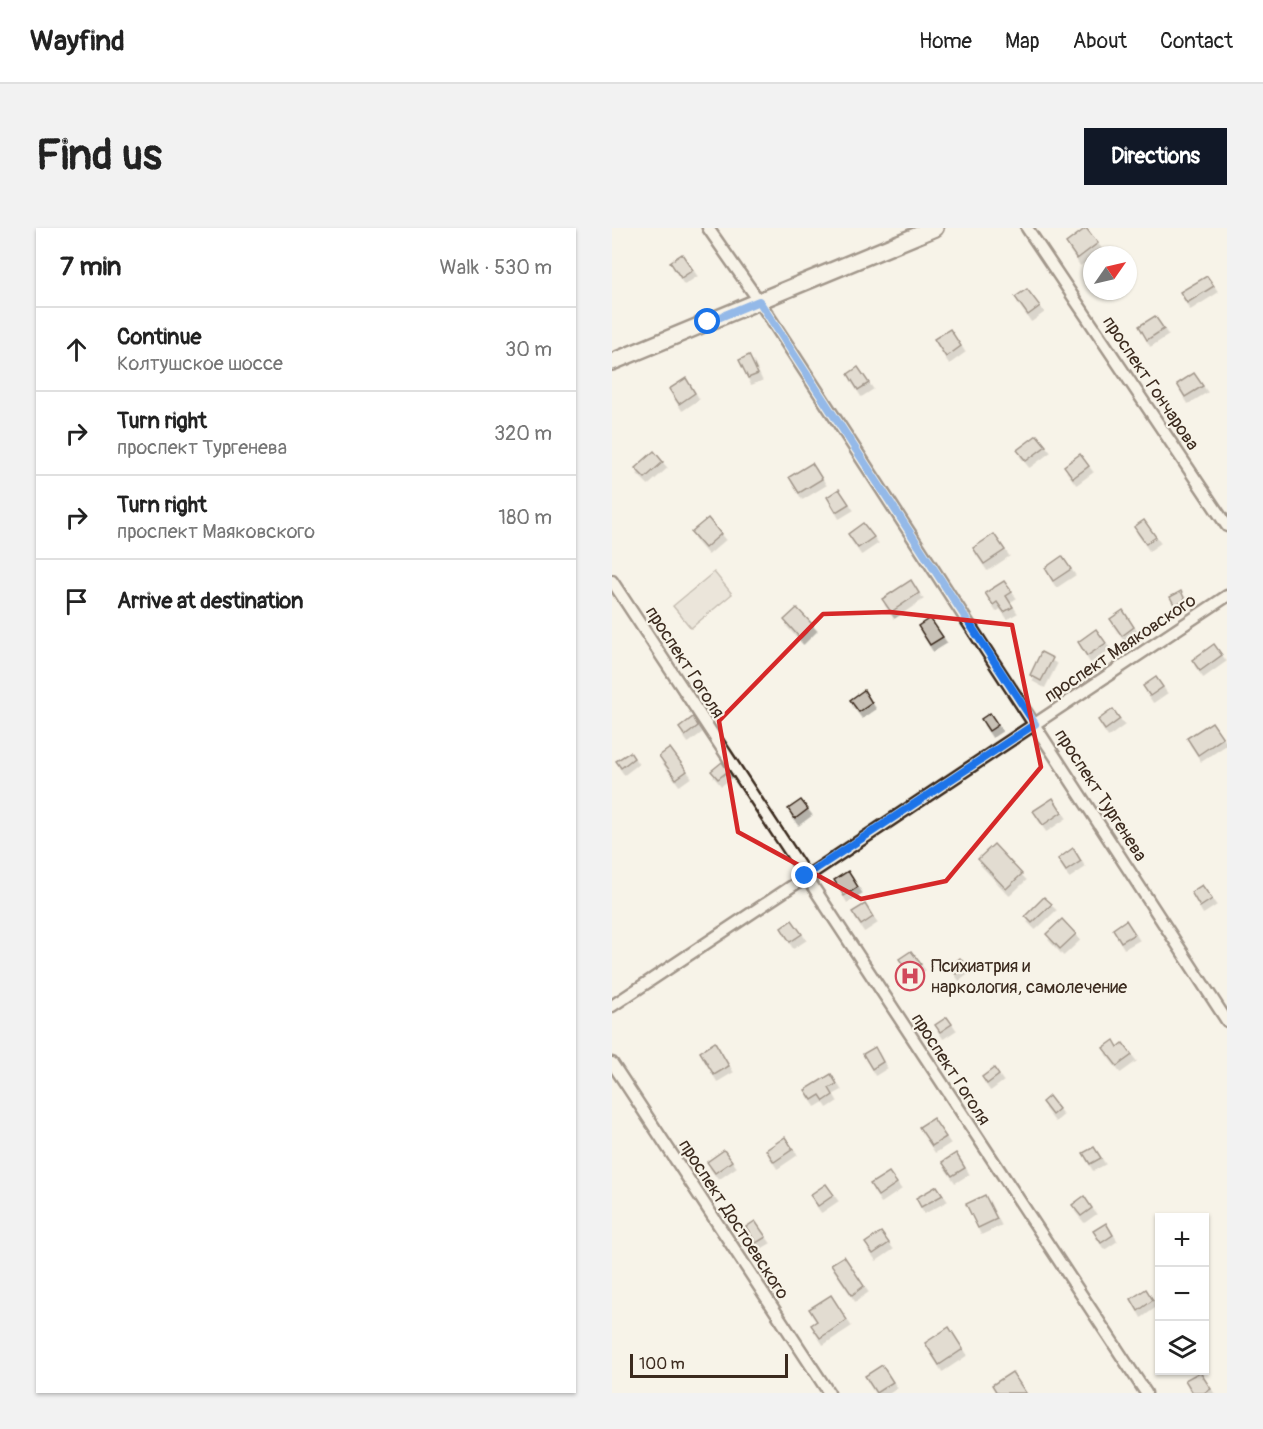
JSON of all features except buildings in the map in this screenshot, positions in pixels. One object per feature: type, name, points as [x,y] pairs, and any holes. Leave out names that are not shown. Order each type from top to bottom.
[{"type":"main road","points":[[612,362],[935,228]]},
{"type":"street","name":"проспект Тургенева","points":[[708,228],[759,301],[1227,1021]]},
{"type":"street","name":"проспект Гончарова","points":[[1027,228],[1227,526]]},
{"type":"street","name":"проспект Гоголя","points":[[612,581],[1146,1393]]},
{"type":"street","name":"проспект Маяковского","points":[[612,1006],[1227,596]]},
{"type":"street","name":"проспект Достоевского","points":[[612,1063],[829,1393]]},
{"type":"highlighted area","points":[[890,612],[1012,625],[1041,767],[946,881],[861,899],[738,832],[719,721],[823,614]]},
{"type":"shaded area","points":[[714,572],[732,594],[691,628],[673,606]]},
{"type":"place","name":"Психиатрия и наркология, самолечение","points":[[910,976]]},
{"type":"route","points":[[708,322],[759,301],[1035,724],[805,876]]}]
